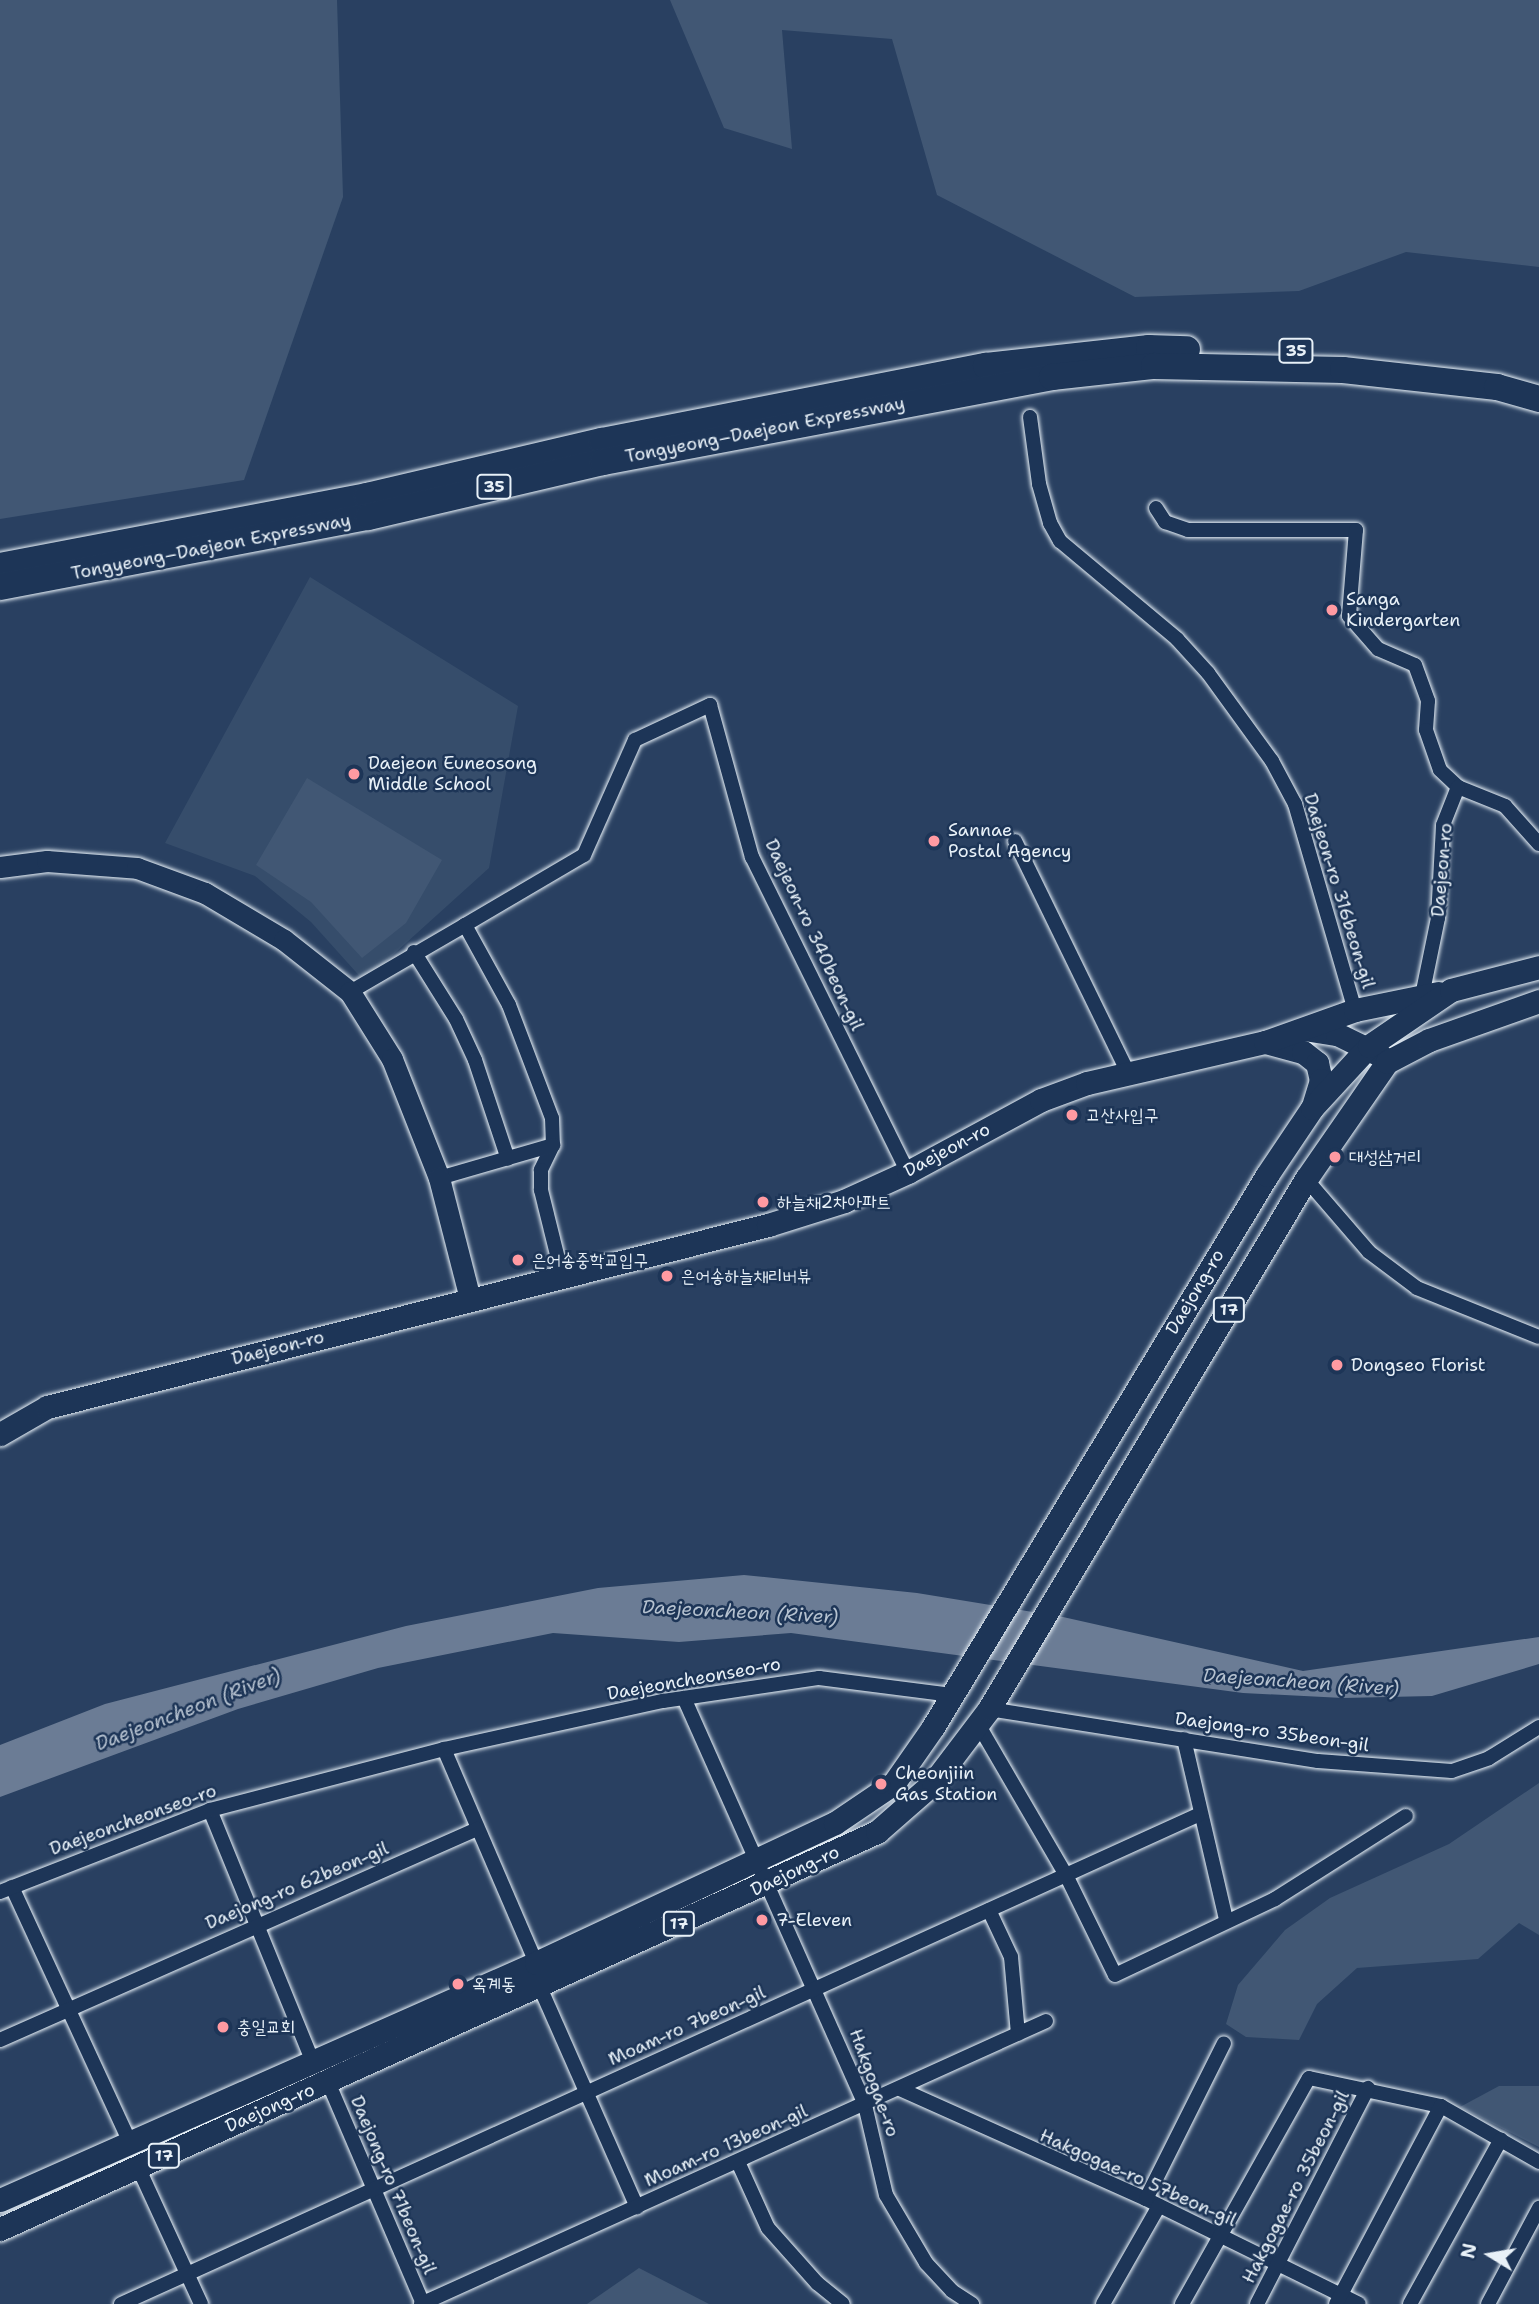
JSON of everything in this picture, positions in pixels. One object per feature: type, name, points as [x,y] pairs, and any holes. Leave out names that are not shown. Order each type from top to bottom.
[{"type":"highway","name":"Tongyeong–Daejeon Expressway","points":[[0,566],[367,496],[602,441],[1052,367],[1149,348],[1338,352],[1493,369],[1539,382]]},
{"type":"highway","name":"Tongyeong–Daejeon Expressway","points":[[1052,367],[1343,370],[1497,387],[1539,399]]},
{"type":"highway","name":"Tongyeong–Daejeon Expressway","points":[[0,587],[368,517],[987,376]]},
{"type":"main road","points":[[0,867],[47,860],[137,868],[205,893],[284,940],[350,992],[392,1059],[439,1178],[470,1299]]},
{"type":"main road","name":"17","points":[[1369,1046],[1451,990],[1539,967]]},
{"type":"main road","points":[[1302,1029],[1355,1010],[1451,990]]},
{"type":"main road","name":"17","points":[[984,1716],[1079,1563],[1306,1180],[1387,1062],[1429,1040],[1539,1001]]},
{"type":"main road","name":"Daejeon-ro","points":[[0,1434],[47,1407],[768,1225],[844,1200],[908,1172],[1041,1100],[1127,1071],[1265,1042],[1302,1029],[1337,1034],[1369,1046],[1387,1062]]},
{"type":"main road","points":[[1265,1042],[1303,1052],[1317,1063],[1321,1080],[1312,1108]]},
{"type":"main road","name":"Daejong-ro","points":[[0,2229],[328,2082],[757,1859],[835,1823],[894,1783],[953,1694],[1038,1550],[1312,1108],[1369,1046]]},
{"type":"main road","name":"Daejong-ro","points":[[0,2200],[312,2060],[769,1884],[877,1832],[933,1783],[984,1716]]},
{"type":"street","name":"Daejeon-ro 316beon-gil","points":[[1030,417],[1039,484],[1050,523],[1060,541],[1177,639],[1201,665],[1265,751],[1290,793],[1355,1010]]},
{"type":"street","points":[[1156,508],[1165,522],[1188,530],[1356,530],[1349,617],[1378,649],[1415,665],[1428,701],[1426,730],[1440,770],[1458,787],[1505,806],[1539,844]]},
{"type":"street","name":"Daejeon-ro 340beon-gil","points":[[465,925],[584,855],[635,740],[710,705],[752,857],[908,1172]]},
{"type":"street","name":"Daejeon-ro","points":[[1422,996],[1438,918],[1443,824],[1458,787]]},
{"type":"street","points":[[1015,841],[1127,1071]]},
{"type":"street","points":[[350,992],[414,952],[465,925],[509,1005],[552,1118],[553,1145],[541,1170],[541,1190],[562,1275]]},
{"type":"street","points":[[414,952],[456,1018],[475,1060],[508,1158]]},
{"type":"street","points":[[439,1178],[553,1145]]},
{"type":"street","points":[[1306,1180],[1369,1252],[1417,1288],[1539,1337]]},
{"type":"street","name":"Daejeoncheonseo-ro","points":[[6,1890],[210,1810],[444,1749],[684,1698],[819,1678],[953,1694]]},
{"type":"street","name":"Daejong-ro","points":[[684,1698],[757,1859]]},
{"type":"street","points":[[984,1716],[1115,1975],[1275,1899],[1406,1816]]},
{"type":"street","name":"Daejong-ro 35beon-gil","points":[[984,1716],[1184,1739],[1318,1761],[1452,1771],[1489,1758],[1539,1727]]},
{"type":"street","points":[[1184,1739],[1198,1815],[1226,1920]]},
{"type":"street","points":[[444,1749],[637,2207]]},
{"type":"street","name":"Daejong-ro","points":[[210,1810],[312,2060]]},
{"type":"street","name":"Moam-ro 7beon-gil","points":[[121,2304],[1198,1815]]},
{"type":"street","name":"Daejong-ro 62beon-gil","points":[[0,2040],[255,1923],[477,1829]]},
{"type":"street","name":"Hakgogae-ro","points":[[757,1859],[816,1988],[865,2105],[886,2195],[926,2263],[952,2291],[972,2304]]},
{"type":"street","points":[[6,1890],[130,2142]]},
{"type":"street","points":[[989,1910],[1012,1957],[1018,2034]]},
{"type":"street","name":"Moam-ro 13beon-gil","points":[[422,2304],[900,2090],[1046,2021]]},
{"type":"street","points":[[1103,2304],[1153,2202],[1224,2043]]},
{"type":"street","points":[[1182,2304],[1309,2078],[1368,2088],[1441,2106],[1539,2162]]},
{"type":"street","name":"Daejong-ro 71beon-gil","points":[[328,2082],[422,2304]]},
{"type":"street","name":"Hakgogae-ro 35beon-gil","points":[[1257,2304],[1368,2088]]},
{"type":"street","name":"Hakgogae-ro 57beon-gil","points":[[900,2090],[1153,2202],[1279,2265],[1339,2300],[1359,2304]]},
{"type":"street","points":[[1339,2300],[1441,2106]]},
{"type":"street","points":[[1410,2304],[1501,2139]]},
{"type":"street","points":[[738,2162],[768,2228],[817,2283],[843,2304]]},
{"type":"street","points":[[138,2167],[201,2304]]},
{"type":"street","points":[[1488,2304],[1539,2208]]},
{"type":"shaded area","points":[[0,0],[337,0],[343,197],[244,480],[0,519]]},
{"type":"shaded area","points":[[670,0],[1539,0],[1539,267],[1406,252],[1299,291],[1135,297],[937,195],[892,39],[782,30],[792,149],[724,128]]},
{"type":"shaded area","name":"Daejeon Euneosong Middle School","points":[[310,577],[518,706],[489,868],[364,981],[311,922],[255,876],[165,843]]},
{"type":"shaded area","points":[[307,778],[442,860],[406,923],[362,958],[311,902],[256,865]]},
{"type":"shaded area","points":[[1539,1783],[1539,1935],[1519,1923],[1478,1959],[1357,1968],[1317,2004],[1299,2040],[1246,2037],[1226,2024],[1238,1985],[1285,1930],[1330,1898],[1449,1844]]},
{"type":"shaded area","points":[[1499,2086],[1539,2086],[1539,2147],[1460,2107]]},
{"type":"shaded area","points":[[639,2268],[709,2304],[587,2304]]},
{"type":"water","name":"Daejeoncheon (River)","points":[[744,1575],[917,1593],[1063,1617],[1303,1671],[1539,1637],[1539,1664],[1432,1696],[1343,1698],[1243,1693],[791,1633],[679,1642],[553,1633],[378,1668],[238,1709],[0,1797],[0,1745],[105,1704],[406,1626],[598,1588]]},
{"type":"place","name":"Sanga Kindergarten","points":[[1332,610]]},
{"type":"place","name":"Daejeon Euneosong Middle School","points":[[354,774]]},
{"type":"place","name":"Sannae Postal Agency","points":[[934,841]]},
{"type":"place","name":"고산사입구","points":[[1072,1115]]},
{"type":"place","name":"대성삼거리","points":[[1335,1157]]},
{"type":"place","name":"하늘채2차아파트","points":[[763,1202]]},
{"type":"place","name":"은어송중학교입구","points":[[518,1260]]},
{"type":"place","name":"은어송하늘채리버뷰","points":[[667,1276]]},
{"type":"place","name":"Dongseo Florist","points":[[1337,1365]]},
{"type":"place","name":"Cheonjiin Gas Station","points":[[881,1784]]},
{"type":"place","name":"7-Eleven","points":[[762,1920]]},
{"type":"place","name":"옥계동","points":[[458,1984]]},
{"type":"place","name":"충일교회","points":[[223,2027]]}]
